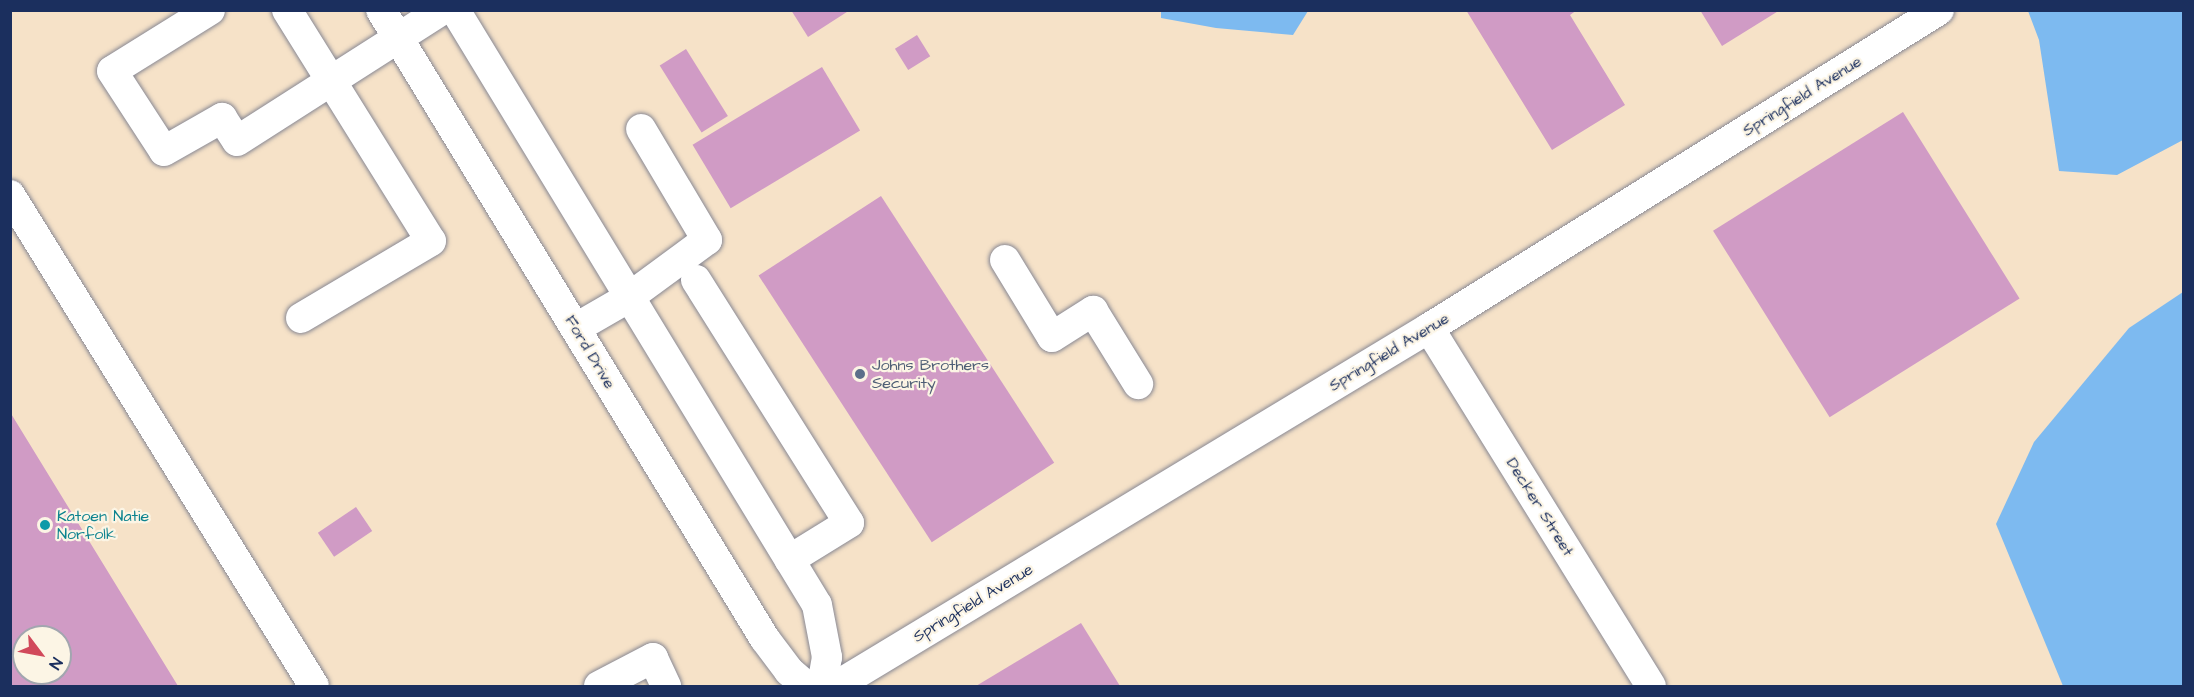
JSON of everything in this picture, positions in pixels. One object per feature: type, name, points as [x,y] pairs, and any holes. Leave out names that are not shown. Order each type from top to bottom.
[{"type":"street","points":[[210,10],[112,71],[164,151],[222,118],[237,141],[442,10]]},
{"type":"street","points":[[287,10],[432,241],[301,318]]},
{"type":"street","name":"Ford Drive","points":[[381,10],[765,639],[806,687]]},
{"type":"street","points":[[455,10],[628,298],[817,605],[824,628],[827,657],[822,687]]},
{"type":"street","name":"Springfield Avenue","points":[[836,687],[1429,328],[1938,10]]},
{"type":"street","points":[[576,328],[628,298],[707,240],[641,129]]},
{"type":"street","points":[[10,195],[314,687]]},
{"type":"street","points":[[1005,260],[1052,337],[1093,311],[1138,384]]},
{"type":"street","points":[[696,280],[849,523],[789,560]]},
{"type":"street","name":"Decker Street","points":[[1429,328],[1651,687]]},
{"type":"street","points":[[599,687],[653,658],[666,687]]},
{"type":"water","points":[[1161,10],[1308,11],[1293,35],[1216,28],[1161,18]]},
{"type":"water","points":[[2028,11],[2183,11],[2183,140],[2117,175],[2059,171],[2039,40]]},
{"type":"water","points":[[2183,292],[2183,686],[2063,686],[1996,524],[2034,442],[2129,328]]},
{"type":"building","points":[[791,10],[850,10],[808,37]]},
{"type":"building","points":[[1466,10],[1577,10],[1570,15],[1625,105],[1552,150]]},
{"type":"building","points":[[1700,10],[1780,10],[1722,46]]},
{"type":"building","points":[[917,35],[930,56],[908,70],[895,49]]},
{"type":"building","points":[[686,49],[728,116],[702,132],[660,65]]},
{"type":"building","points":[[822,67],[860,130],[731,208],[693,145]]},
{"type":"building","points":[[1903,112],[2020,299],[1830,417],[1713,231]]},
{"type":"building","points":[[881,196],[1054,463],[932,542],[759,276]]},
{"type":"building","name":"Katoen Natie Norfolk","points":[[10,412],[178,686],[10,686]]},
{"type":"building","points":[[356,507],[372,531],[334,557],[318,533]]},
{"type":"building","points":[[1081,623],[1120,686],[976,686]]},
{"type":"place","name":"Johns Brothers Security","points":[[860,374]]},
{"type":"place","name":"Katoen Natie Norfolk","points":[[45,525]]}]
